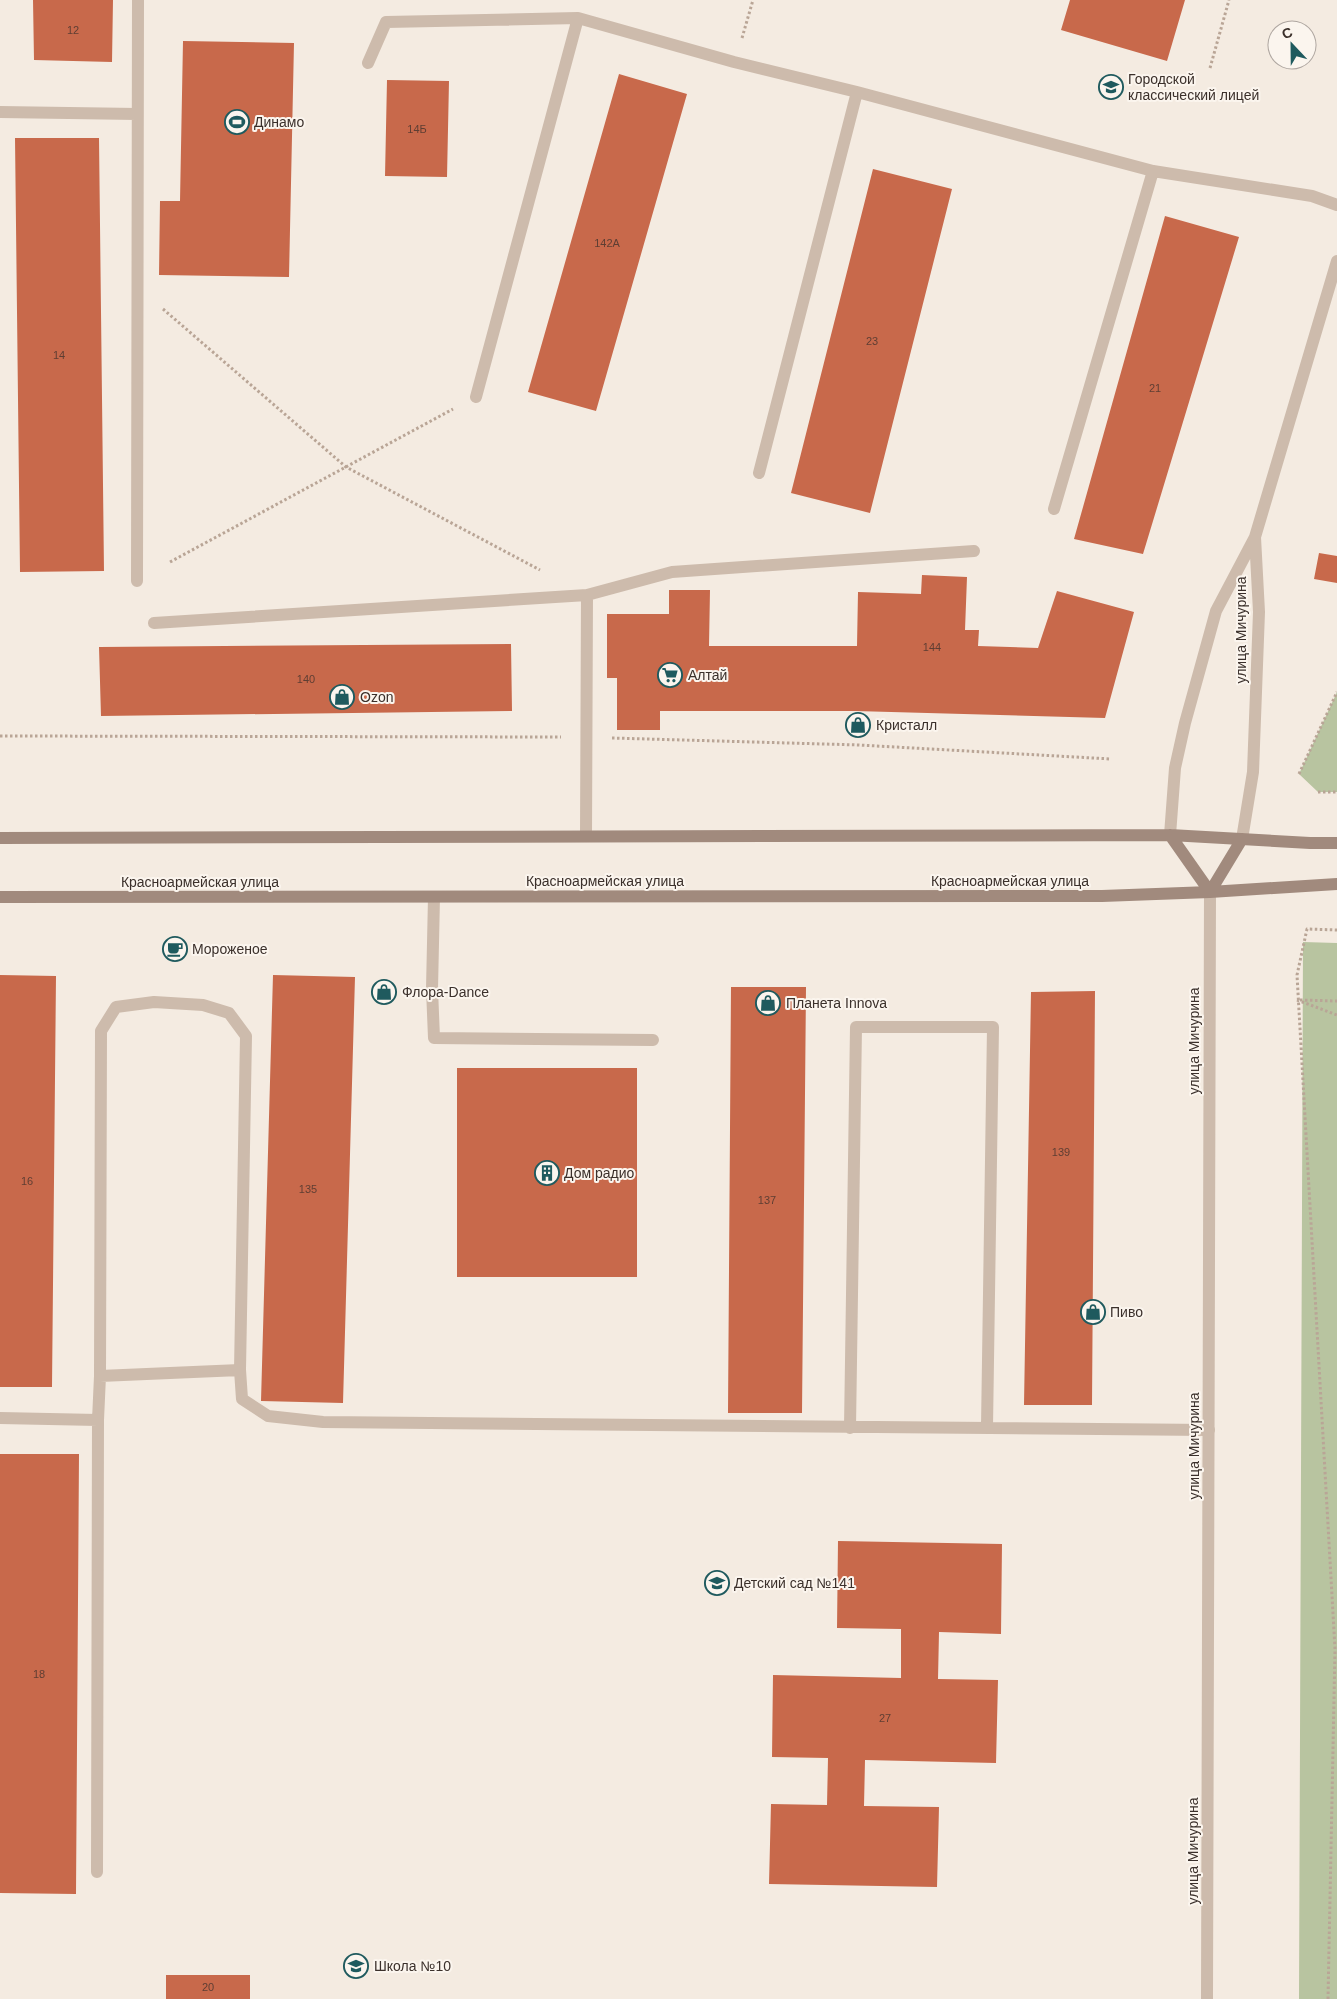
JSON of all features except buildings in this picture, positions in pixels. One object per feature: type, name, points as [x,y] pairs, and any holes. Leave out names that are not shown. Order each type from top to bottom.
[{"type":"main road","points":[[1170,835],[1210,892]]},
{"type":"main road","points":[[0,838],[1170,835],[1242,840],[1337,843]]},
{"type":"main road","name":"улица Мичурина","points":[[1210,892],[1242,840]]},
{"type":"main road","name":"Красноармейская улица","points":[[0,897],[1060,896],[1210,892],[1337,884]]},
{"type":"street","points":[[137,581],[138,0]]},
{"type":"street","points":[[476,397],[578,18]]},
{"type":"street","points":[[368,63],[386,22],[578,18],[734,62],[857,92],[1153,171],[1312,196],[1337,205]]},
{"type":"street","points":[[759,473],[857,92]]},
{"type":"street","points":[[0,112],[137,114]]},
{"type":"street","points":[[1054,509],[1153,171]]},
{"type":"street","name":"улица Мичурина","points":[[1170,835],[1175,768],[1185,723],[1216,611],[1255,537],[1337,261]]},
{"type":"street","name":"улица Мичурина","points":[[1242,840],[1253,772],[1259,612],[1255,537]]},
{"type":"street","points":[[154,623],[587,595],[672,572],[974,551]]},
{"type":"street","points":[[586,836],[588,737],[587,595]]},
{"type":"street","name":"улица Мичурина","points":[[1207,1999],[1210,892]]},
{"type":"street","points":[[434,896],[432,989],[434,1038],[652,1040]]},
{"type":"street","points":[[97,1872],[101,1031],[116,1007],[154,1002],[202,1005],[229,1013],[246,1036],[240,1370],[242,1399],[268,1416],[323,1422],[1209,1430]]},
{"type":"street","points":[[850,1428],[856,1027],[992,1026],[987,1427]]},
{"type":"street","points":[[100,1376],[240,1370]]},
{"type":"street","points":[[0,1418],[98,1420]]},
{"type":"path","points":[[734,62],[753,0]]},
{"type":"path","points":[[1210,68],[1229,0]]},
{"type":"path","points":[[139,288],[346,466],[544,572]]},
{"type":"path","points":[[170,562],[476,397]]},
{"type":"path","points":[[1299,774],[1337,692]]},
{"type":"path","points":[[0,736],[588,737],[859,745],[1111,759]]},
{"type":"path","points":[[1318,792],[1337,792]]},
{"type":"path","points":[[1337,930],[1307,929],[1296,975],[1337,1657]]},
{"type":"path","points":[[1297,1000],[1337,1001]]},
{"type":"path","points":[[1297,1000],[1337,1015]]},
{"type":"path","points":[[1328,1999],[1336,1647]]},
{"type":"green space","points":[[1337,692],[1337,792],[1318,792],[1299,774]]},
{"type":"green space","points":[[1303,942],[1337,943],[1337,1999],[1299,1999]]},
{"type":"place","name":"Городской классический лицей","points":[[1111,87]]},
{"type":"place","name":"Динамо","points":[[237,122]]},
{"type":"place","name":"Алтай","points":[[670,675]]},
{"type":"place","name":"Ozon","points":[[342,697]]},
{"type":"place","name":"Кристалл","points":[[858,725]]},
{"type":"place","name":"Мороженое","points":[[175,949]]},
{"type":"place","name":"Флора-Dance","points":[[384,992]]},
{"type":"place","name":"Планета Innova","points":[[768,1003]]},
{"type":"place","name":"Дом радио","points":[[547,1173]]},
{"type":"place","name":"Пиво","points":[[1093,1312]]},
{"type":"place","name":"Детский сад №141","points":[[717,1583]]},
{"type":"place","name":"Школа №10","points":[[356,1966]]}]
